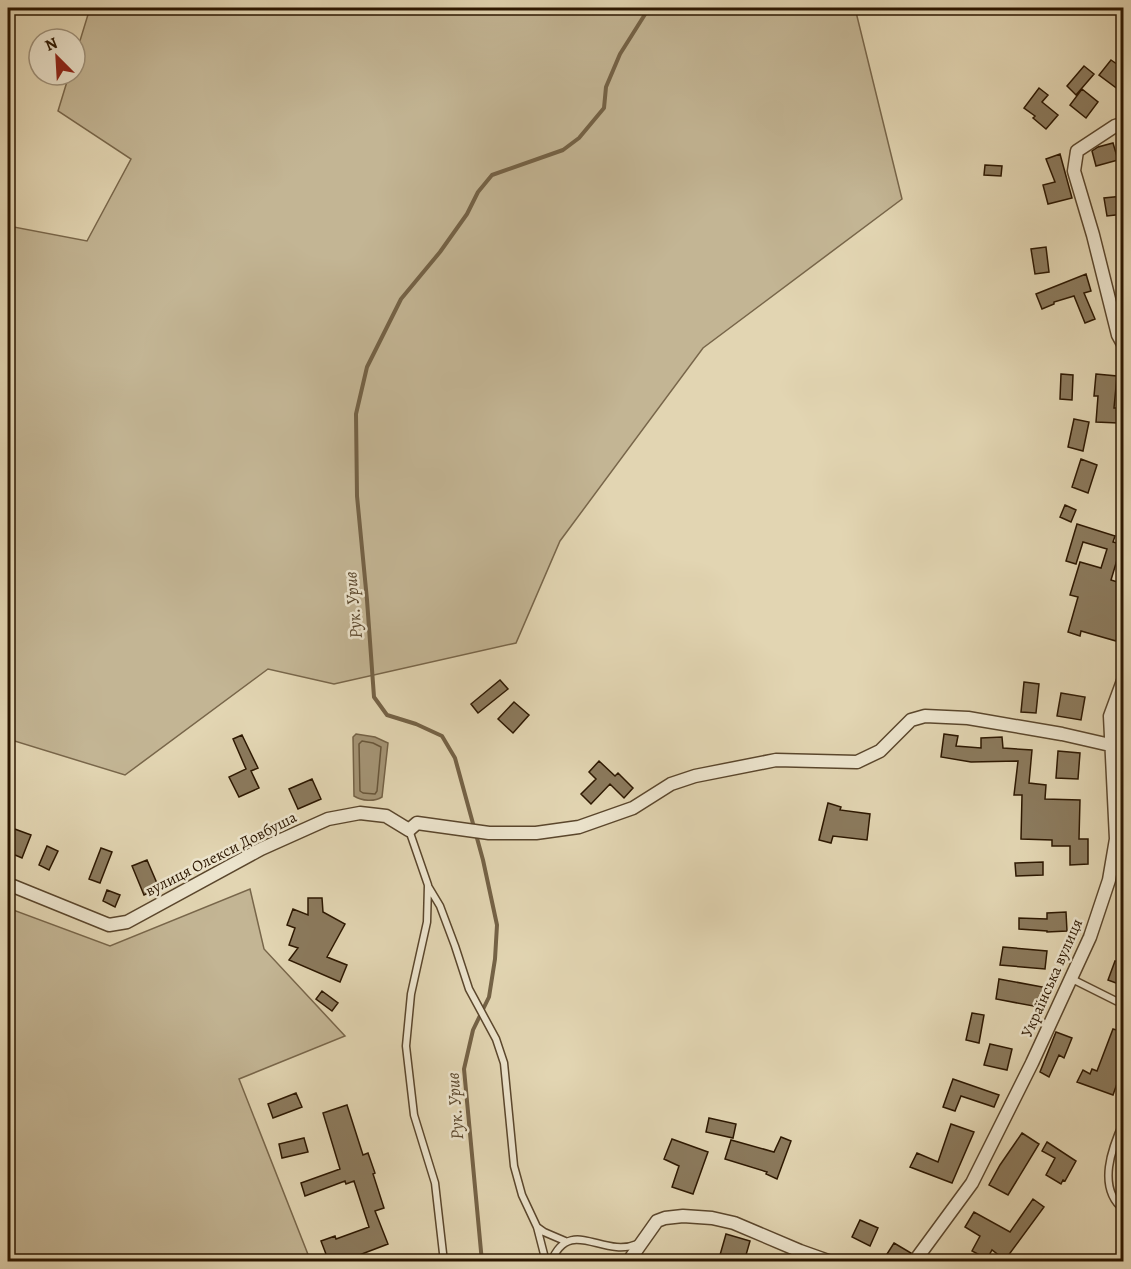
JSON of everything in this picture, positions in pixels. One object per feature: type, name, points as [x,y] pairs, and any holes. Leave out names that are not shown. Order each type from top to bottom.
[{"type":"street","points":[[1124,123],[1115,126],[1077,152],[1074,171],[1118,335],[1124,346]]},
{"type":"street","name":"Українська вулиця","points":[[914,1262],[972,1183],[1072,979],[1090,937],[1111,870],[1116,839],[1110,716],[1124,678]]},
{"type":"street","points":[[409,830],[417,823],[489,833],[536,833],[579,827],[633,808],[671,784],[695,776],[787,760],[857,762],[880,751],[911,720],[926,716],[968,718],[1062,734],[1110,745],[1124,743]]},
{"type":"street","name":"вулиця Олекси Довбуша","points":[[8,884],[109,925],[127,922],[261,849],[328,819],[360,813],[386,816],[409,830]]},
{"type":"street","points":[[628,1262],[657,1221],[683,1216],[712,1218],[734,1223],[831,1262]]},
{"type":"lane","points":[[409,830],[428,885],[440,906],[456,946],[469,989],[487,1019],[504,1063],[514,1166],[522,1195],[537,1227],[546,1262]]},
{"type":"lane","points":[[428,885],[428,922],[411,994],[406,1046],[414,1115],[435,1183],[444,1262]]},
{"type":"lane","points":[[1072,979],[1124,1005]]},
{"type":"lane","points":[[1124,1120],[1112,1148],[1108,1182],[1117,1205],[1124,1210]]},
{"type":"lane","points":[[537,1227],[544,1233],[565,1241],[580,1239],[615,1248],[631,1247],[641,1243]]},
{"type":"lane","points":[[551,1262],[555,1251],[565,1241]]},
{"type":"shaded area","points":[[90,8],[855,8],[902,199],[703,348],[560,541],[516,643],[334,684],[268,669],[125,775],[8,739],[8,236],[14,227],[87,241],[131,159],[58,111],[65,87],[87,87],[87,27],[84,27]]},
{"type":"shaded area","points":[[250,889],[264,949],[345,1036],[239,1079],[309,1257],[302,1262],[8,1261],[8,908],[110,946]]},
{"type":"water","points":[[356,734],[375,737],[388,743],[382,797],[379,799],[368,800],[354,796],[353,737]]},
{"type":"building","points":[[1111,60],[1124,69],[1124,83],[1119,90],[1099,75]]},
{"type":"building","points":[[1084,66],[1094,74],[1076,95],[1067,86]]},
{"type":"building","points":[[1039,88],[1048,95],[1042,102],[1058,115],[1046,129],[1033,118],[1035,116],[1024,108]]},
{"type":"building","points":[[1082,89],[1098,102],[1086,118],[1070,105]]},
{"type":"building","points":[[1113,143],[1118,160],[1096,166],[1092,151]]},
{"type":"building","points":[[1060,154],[1072,198],[1048,204],[1043,185],[1055,182],[1046,159]]},
{"type":"building","points":[[985,165],[1002,166],[1001,176],[984,175]]},
{"type":"building","points":[[1123,196],[1124,214],[1107,216],[1104,198]]},
{"type":"building","points":[[1046,247],[1049,272],[1035,274],[1031,249]]},
{"type":"building","points":[[1086,274],[1091,291],[1084,293],[1095,319],[1085,323],[1074,296],[1054,302],[1042,309],[1036,294]]},
{"type":"building","points":[[1061,374],[1073,375],[1072,400],[1060,399]]},
{"type":"building","points":[[1096,374],[1117,376],[1114,408],[1119,408],[1118,423],[1096,422],[1098,396],[1094,396]]},
{"type":"building","points":[[1074,419],[1089,422],[1083,451],[1068,447]]},
{"type":"building","points":[[1081,459],[1097,465],[1088,493],[1072,487]]},
{"type":"building","points":[[1065,505],[1076,510],[1071,522],[1060,517]]},
{"type":"building","points":[[1077,524],[1115,536],[1113,542],[1124,545],[1124,562],[1117,560],[1111,580],[1124,584],[1124,617],[1116,641],[1081,631],[1080,636],[1068,632],[1078,597],[1070,595],[1080,562],[1101,568],[1107,549],[1083,542],[1076,564],[1066,561]]},
{"type":"building","points":[[500,680],[508,689],[478,713],[471,704]]},
{"type":"building","points":[[1024,682],[1039,684],[1036,713],[1021,712]]},
{"type":"building","points":[[1061,693],[1085,697],[1081,720],[1057,716]]},
{"type":"building","points":[[514,702],[529,715],[513,733],[498,719]]},
{"type":"building","points":[[944,734],[958,736],[956,746],[981,748],[981,738],[1002,737],[1003,748],[1032,750],[1029,783],[1046,785],[1045,799],[1080,800],[1079,839],[1088,839],[1088,864],[1070,865],[1070,846],[1052,846],[1052,840],[1021,839],[1022,795],[1014,795],[1018,761],[971,762],[941,757]]},
{"type":"building","points":[[242,735],[258,768],[251,771],[259,788],[239,797],[229,777],[246,769],[233,739]]},
{"type":"building","points":[[1058,751],[1080,753],[1078,779],[1056,778]]},
{"type":"building","points":[[599,761],[615,776],[618,773],[633,788],[624,798],[610,784],[591,804],[581,794],[596,779],[589,772]]},
{"type":"building","points":[[312,779],[321,799],[298,809],[289,789]]},
{"type":"building","points":[[828,803],[841,807],[840,810],[870,814],[867,840],[833,836],[831,843],[819,840]]},
{"type":"building","points":[[12,828],[31,835],[22,858],[8,852],[8,839]]},
{"type":"building","points":[[47,846],[58,851],[49,870],[39,865]]},
{"type":"building","points":[[101,848],[112,852],[100,883],[89,879]]},
{"type":"building","points":[[147,860],[159,888],[144,895],[132,866]]},
{"type":"building","points":[[1043,862],[1043,875],[1016,876],[1015,863]]},
{"type":"building","points":[[107,890],[120,895],[115,907],[103,901]]},
{"type":"building","points":[[308,898],[322,898],[323,912],[345,924],[327,957],[347,965],[340,982],[289,960],[298,948],[289,945],[295,928],[287,925],[293,909],[308,915]]},
{"type":"building","points":[[1066,912],[1067,931],[1047,932],[1019,929],[1019,918],[1047,919],[1047,913]]},
{"type":"building","points":[[1003,947],[1047,951],[1045,969],[1000,965]]},
{"type":"building","points":[[1115,961],[1124,964],[1124,986],[1108,980]]},
{"type":"building","points":[[999,979],[1048,988],[1044,1008],[996,999]]},
{"type":"building","points":[[322,991],[338,1003],[332,1011],[316,999]]},
{"type":"building","points":[[972,1013],[984,1015],[979,1043],[966,1040]]},
{"type":"building","points":[[1113,1029],[1124,1032],[1124,1080],[1119,1078],[1113,1095],[1077,1082],[1083,1070],[1090,1074],[1092,1069],[1097,1071]]},
{"type":"building","points":[[1056,1032],[1072,1038],[1064,1058],[1059,1055],[1049,1077],[1040,1072]]},
{"type":"building","points":[[990,1044],[1012,1049],[1007,1070],[984,1065]]},
{"type":"building","points":[[953,1079],[999,1095],[994,1107],[961,1096],[955,1111],[943,1107]]},
{"type":"building","points":[[296,1093],[302,1107],[273,1118],[268,1104]]},
{"type":"building","points":[[347,1105],[363,1155],[368,1153],[375,1173],[373,1174],[384,1208],[375,1211],[388,1244],[341,1262],[329,1262],[321,1241],[335,1236],[336,1239],[369,1227],[354,1181],[346,1184],[345,1181],[305,1196],[301,1183],[340,1169],[323,1113]]},
{"type":"building","points":[[709,1118],[736,1124],[733,1138],[706,1132]]},
{"type":"building","points":[[951,1124],[974,1132],[952,1183],[910,1167],[917,1153],[938,1162]]},
{"type":"building","points":[[1022,1133],[1039,1144],[1008,1195],[989,1185]]},
{"type":"building","points":[[781,1137],[791,1141],[777,1179],[766,1174],[767,1172],[725,1159],[731,1140],[774,1152]]},
{"type":"building","points":[[304,1138],[308,1152],[282,1158],[279,1144]]},
{"type":"building","points":[[672,1139],[708,1152],[693,1194],[672,1187],[679,1166],[664,1159]]},
{"type":"building","points":[[1047,1142],[1076,1161],[1061,1184],[1046,1175],[1055,1158],[1042,1151]]},
{"type":"building","points":[[1033,1199],[1044,1207],[1005,1260],[992,1250],[987,1259],[972,1251],[980,1236],[965,1227],[974,1212],[1010,1232]]},
{"type":"building","points":[[860,1220],[878,1228],[870,1246],[852,1237]]},
{"type":"building","points":[[726,1234],[750,1241],[744,1262],[718,1262]]},
{"type":"building","points":[[894,1243],[911,1253],[906,1262],[899,1262],[887,1254]]},
{"type":"waterway","name":"Рук. Урив","points":[[482,1262],[464,1069],[473,1030],[489,997],[497,925],[483,860],[455,758],[442,736],[416,724],[387,715],[374,697],[357,496],[356,414],[367,367],[401,299],[440,252],[467,214],[478,192],[492,175],[563,150],[579,138],[604,108],[606,87],[620,54],[649,8]]}]
